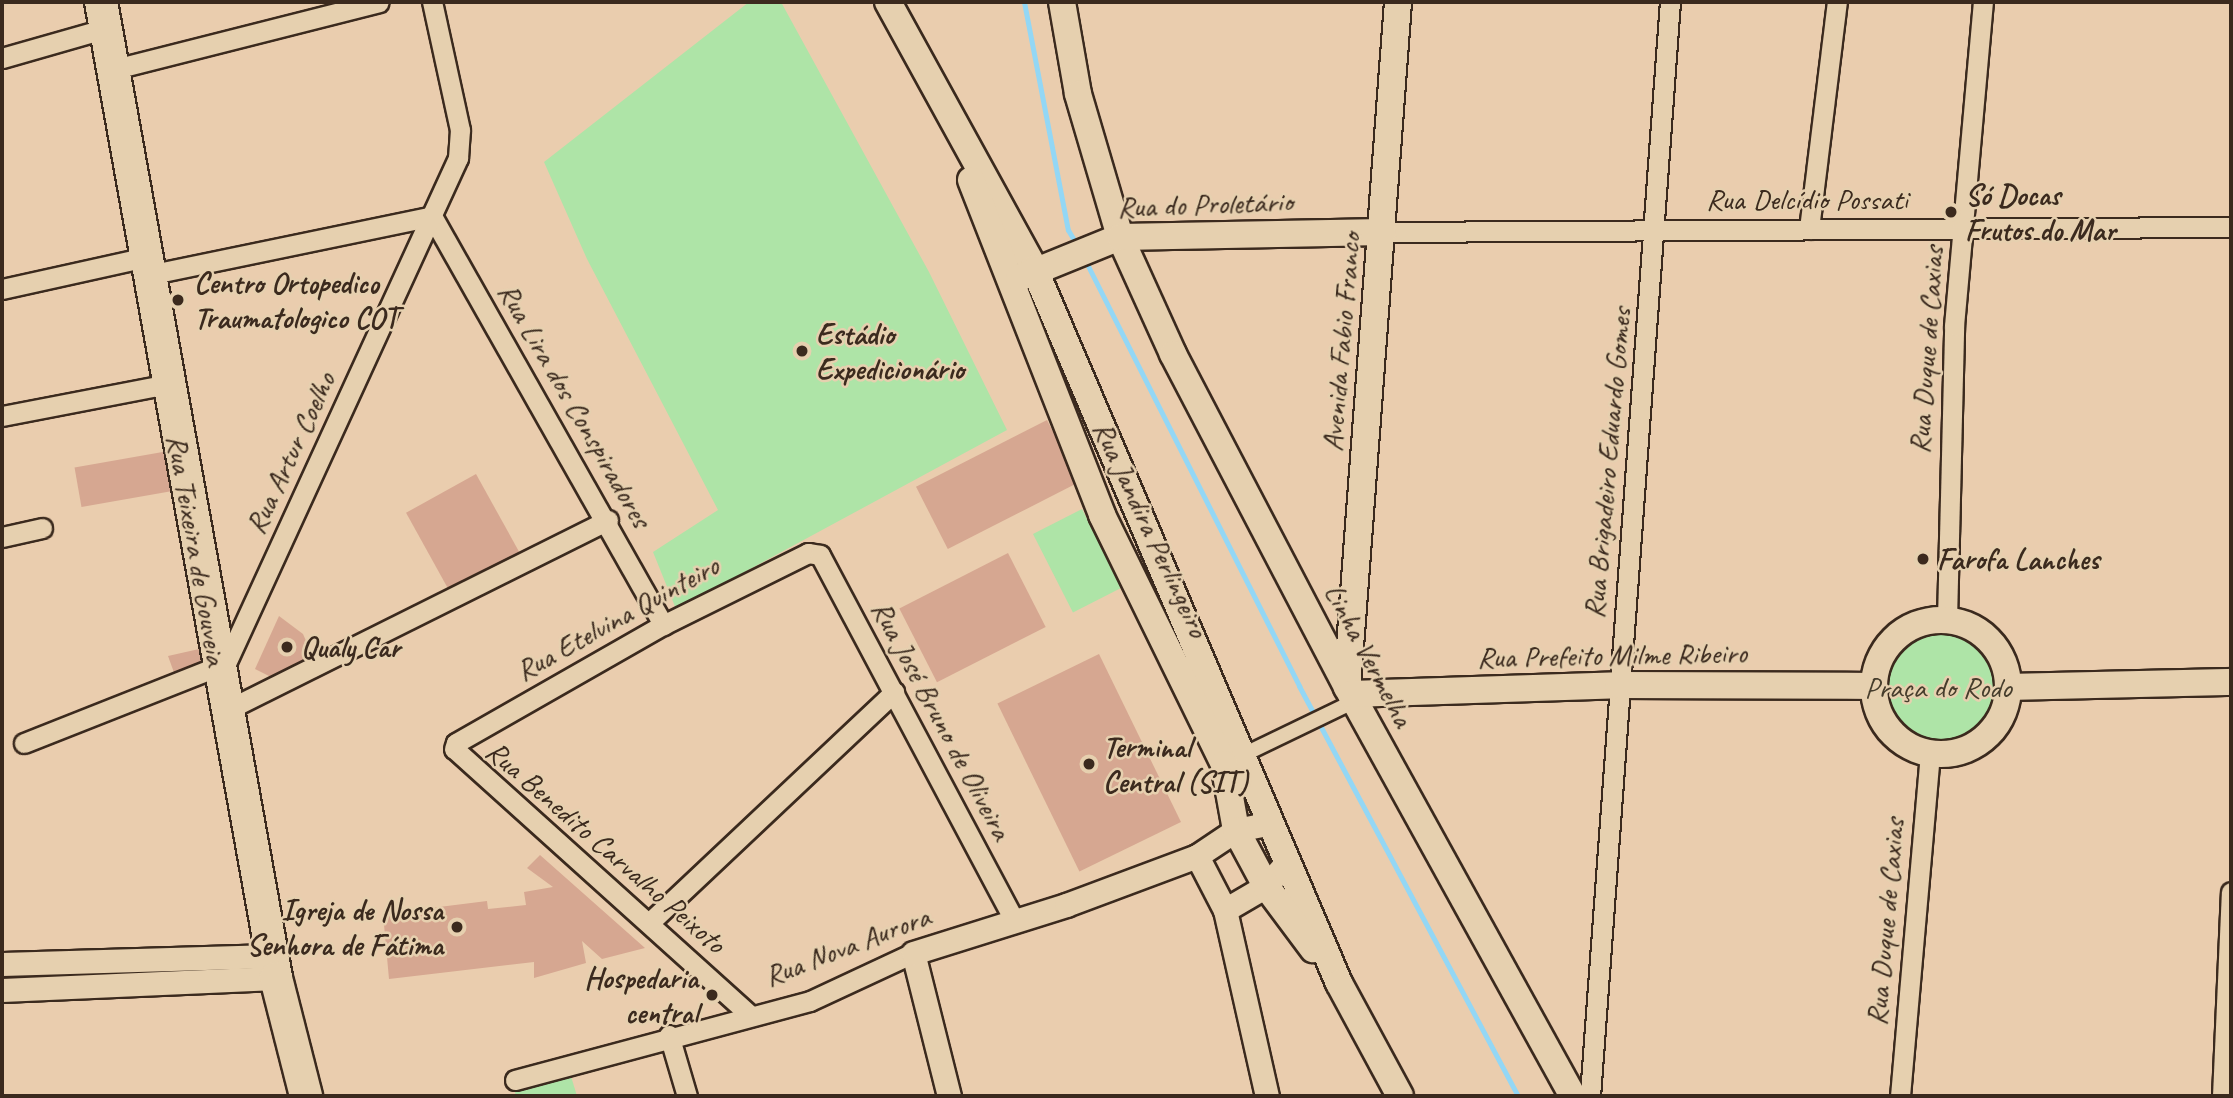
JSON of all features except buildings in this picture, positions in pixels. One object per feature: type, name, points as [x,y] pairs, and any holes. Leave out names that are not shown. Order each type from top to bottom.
[{"type":"highway","name":"Rua Teixeira de Gouveia","points":[[102,15],[225,711],[274,967],[306,1096]]},
{"type":"main road","name":"Rua Jandira Perlingeiro","points":[[888,2],[1034,268],[1131,504],[1339,983],[1400,1096]]},
{"type":"main road","name":"Linha Vermelha","points":[[1062,2],[1078,94],[1116,238],[1173,354],[1351,694],[1573,1096]]},
{"type":"main road","name":"Avenida Fabio Franco","points":[[1351,694],[1352,623],[1398,2]]},
{"type":"main road","name":"Rua Jandira Perlingeiro","points":[[934,83],[1102,515],[1224,764],[1236,830],[1266,886],[1339,983]]},
{"type":"main road","name":"Rua do Proletário","points":[[1034,268],[1116,238],[1383,232]]},
{"type":"main road","points":[[1013,290],[1034,268]]},
{"type":"main road","points":[[1102,515],[1116,515],[1131,504]]},
{"type":"main road","points":[[1312,620],[1332,628],[1352,623]]},
{"type":"main road","points":[[1947,620],[1974,628],[1996,647],[2009,687],[2006,706],[1985,738],[1959,751],[1930,753],[1890,730],[1874,687],[1890,643],[1916,625],[1947,620]]},
{"type":"main road","points":[[2009,687],[2231,682]]},
{"type":"main road","name":"Rua Prefeito Milme Ribeiro","points":[[1351,694],[1618,685],[1874,687]]},
{"type":"street","points":[[111,70],[379,2]]},
{"type":"street","name":"Rua Artur Coelho","points":[[219,671],[432,216],[461,143],[432,2]]},
{"type":"street","name":"Rua Brigadeiro Eduardo Gomes","points":[[1590,1096],[1618,685],[1656,229],[1670,2]]},
{"type":"street","points":[[1809,229],[1837,2]]},
{"type":"street","name":"Rua Duque de Caxias","points":[[1947,620],[1947,444],[1983,2]]},
{"type":"street","points":[[2,58],[102,15]]},
{"type":"street","points":[[2,289],[432,216]]},
{"type":"street","name":"Rua Lira dos Conspiradores","points":[[432,216],[608,520],[663,625]]},
{"type":"street","name":"Rua Delcídio Possati","points":[[1383,232],[2231,227]]},
{"type":"street","points":[[2,416],[168,384]]},
{"type":"street","points":[[225,711],[608,520]]},
{"type":"street","points":[[2,537],[42,528]]},
{"type":"street","name":"Rua Etelvina Quinteiro","points":[[454,749],[456,743],[663,625],[761,572],[816,552]]},
{"type":"street","name":"Rua José Bruno de Oliveira","points":[[816,552],[894,692],[1013,918]]},
{"type":"street","points":[[24,743],[219,671]]},
{"type":"street","points":[[649,923],[894,692]]},
{"type":"street","points":[[1241,756],[1328,715],[1351,694]]},
{"type":"street","name":"Rua Benedito Carvalho Peixoto","points":[[454,749],[751,1016]]},
{"type":"street","name":"Rua Duque de Caxias","points":[[1900,1096],[1930,753]]},
{"type":"street","points":[[1236,830],[1270,823]]},
{"type":"street","name":"Rua Nova Aurora","points":[[515,1080],[669,1035],[751,1016],[833,992],[913,953],[1197,856],[1236,830]]},
{"type":"street","points":[[1197,856],[1225,910],[1267,1096]]},
{"type":"street","points":[[1225,910],[1266,886],[1287,862]]},
{"type":"street","points":[[2222,1096],[2231,892]]},
{"type":"street","points":[[913,953],[949,1096]]},
{"type":"street","points":[[124,975],[8,964],[9,989],[124,975],[274,967]]},
{"type":"street","points":[[669,1035],[687,1096]]},
{"type":"green space","name":"Estádio Expedicionário","points":[[749,2],[781,2],[929,272],[1007,430],[676,609],[653,552],[718,510],[587,259],[544,162]]},
{"type":"green space","points":[[1082,509],[1122,587],[1073,612],[1033,534]]},
{"type":"green space","name":"Praça do Rodo","points":[[1938,629],[1960,633],[1979,646],[1992,665],[1996,687],[1992,709],[1979,728],[1960,741],[1938,745],[1916,741],[1897,728],[1884,709],[1880,687],[1884,665],[1897,646],[1916,633]]},
{"type":"green space","points":[[570,1073],[577,1096],[516,1096],[514,1089]]},
{"type":"waterway","points":[[1024,2],[1068,230],[1077,245]]},
{"type":"waterway","points":[[1085,260],[1299,686],[1518,1096]]},
{"type":"place","name":"Só Docas Frutos do Mar","points":[[1951,212]]},
{"type":"place","name":"Centro Ortopedico Traumatologico COT","points":[[178,300]]},
{"type":"place","name":"Estádio Expedicionário","points":[[802,351]]},
{"type":"place","name":"Farofa Lanches","points":[[1923,559]]},
{"type":"place","name":"Qualy Car","points":[[287,647]]},
{"type":"place","name":"Terminal Central (SIT)","points":[[1089,764]]},
{"type":"place","name":"Igreja de Nossa Senhora de Fátima","points":[[457,927]]},
{"type":"place","name":"Hospedaria central","points":[[712,995]]}]
